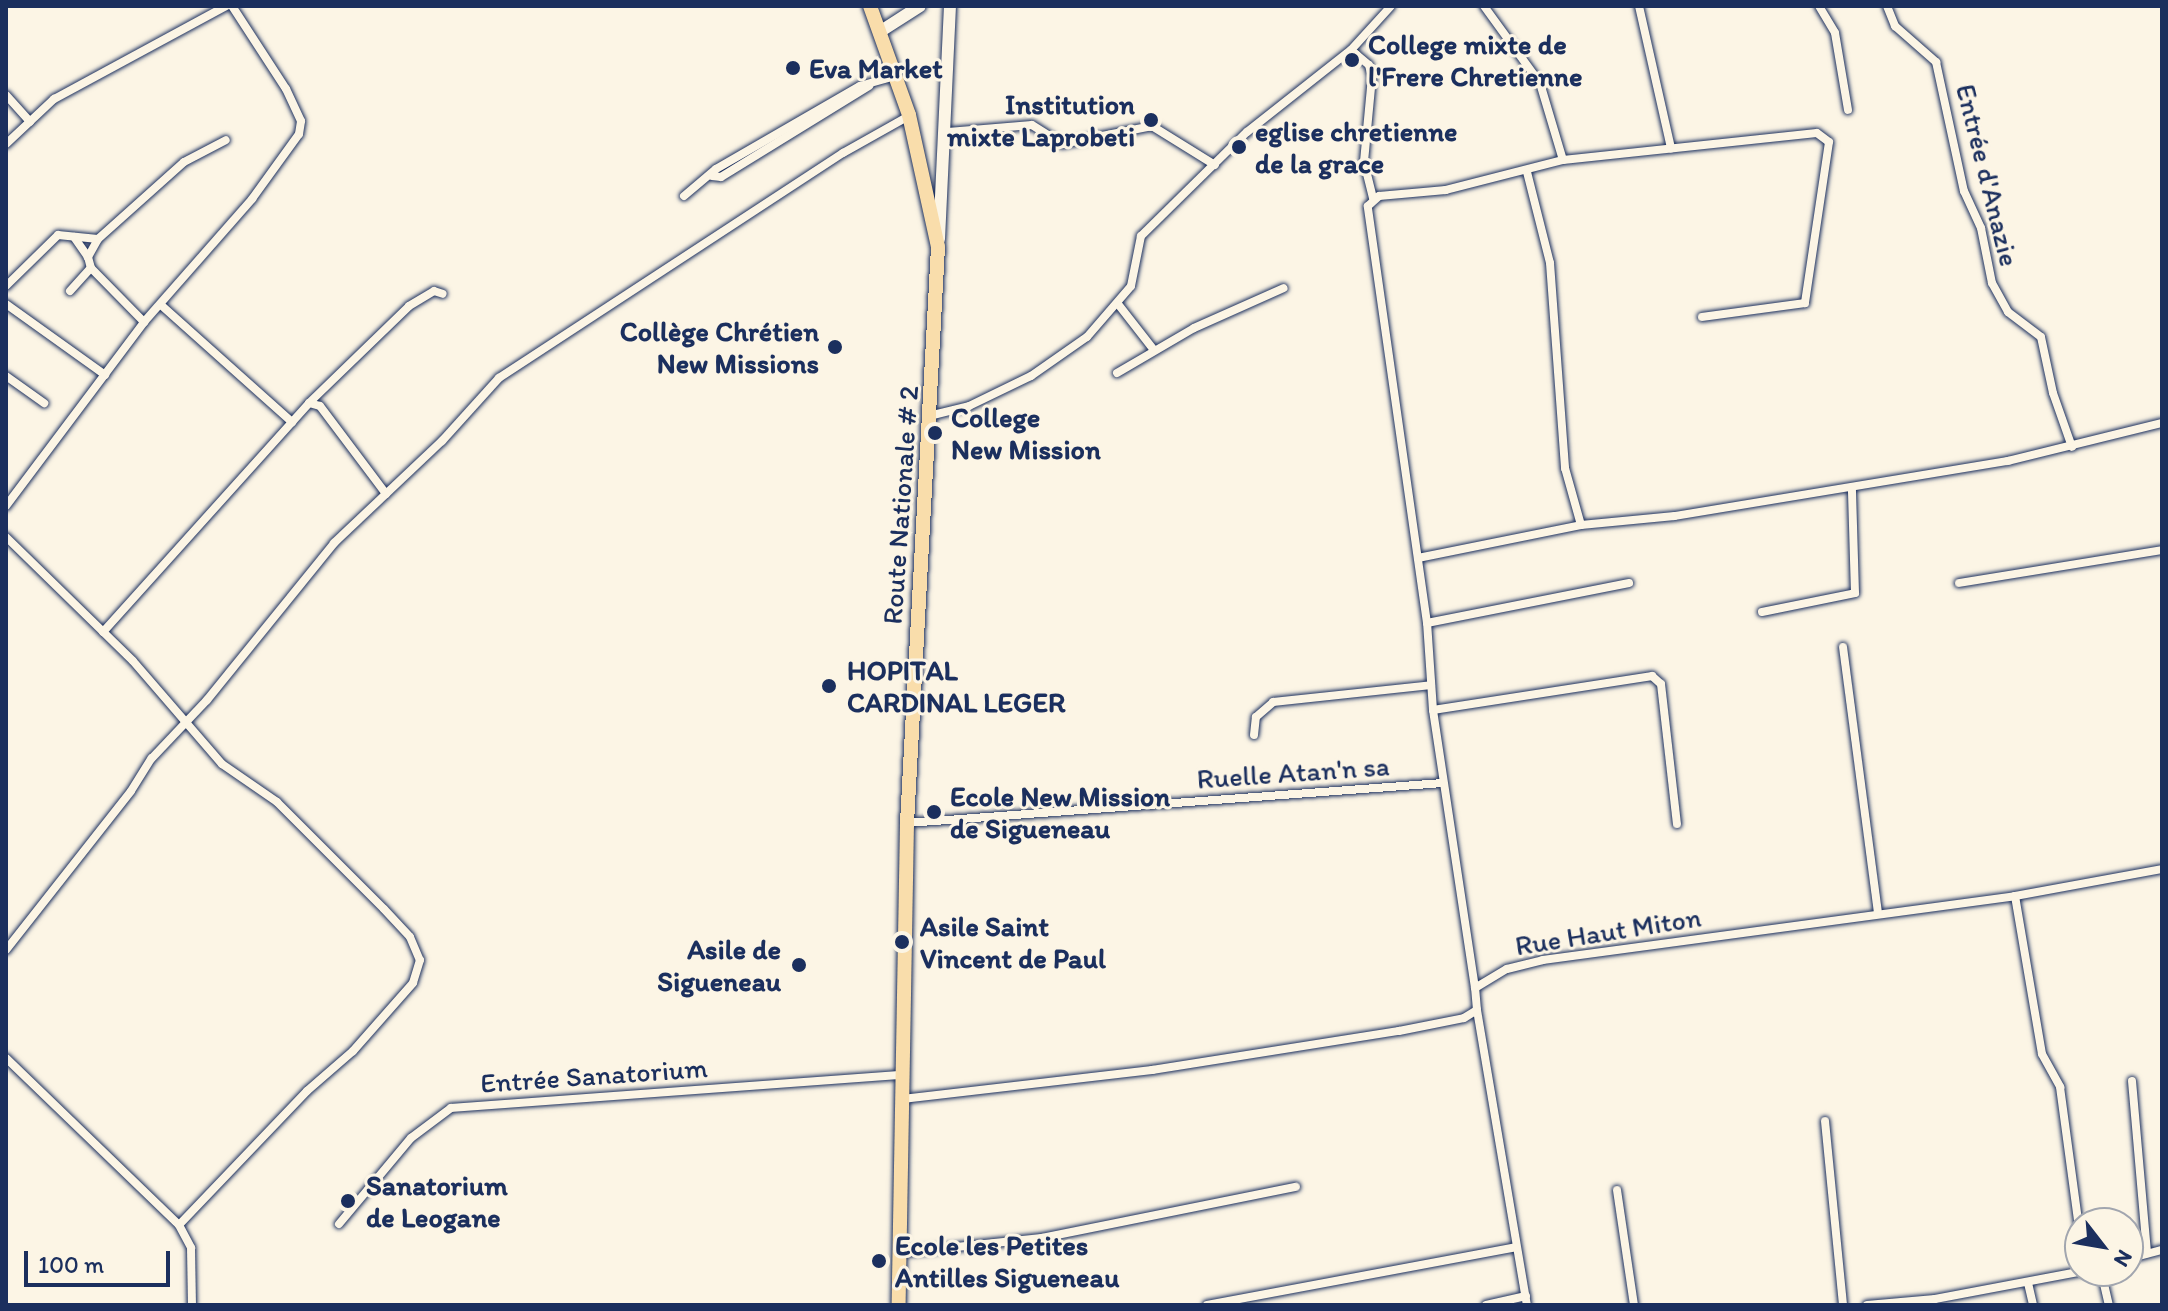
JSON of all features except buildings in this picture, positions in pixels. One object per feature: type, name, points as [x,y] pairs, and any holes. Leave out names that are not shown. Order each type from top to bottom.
[{"type":"main road","name":"Route Nationale # 2","points":[[870,6],[909,115],[938,247],[933,415],[907,823],[899,1305]]},
{"type":"main road","points":[[881,31],[920,6]]},
{"type":"main road","points":[[938,247],[948,132],[950,6]]},
{"type":"street","points":[[6,144],[54,99],[226,6]]},
{"type":"street","points":[[6,506],[144,322],[252,199],[302,126],[286,89],[232,6]]},
{"type":"street","points":[[933,415],[969,406],[1031,376],[1087,337],[1118,304],[1138,267],[1141,236],[1291,94],[1351,50],[1391,6]]},
{"type":"street","points":[[1484,6],[1540,83],[1563,160]]},
{"type":"street","points":[[1639,6],[1671,148]]},
{"type":"street","points":[[1819,6],[1835,33],[1848,110]]},
{"type":"street","name":"Entrée d'Anazie","points":[[1887,6],[1895,26],[1936,62],[1958,166],[1981,228],[1992,283],[2008,312],[2041,337],[2053,393],[2072,447]]},
{"type":"street","points":[[1351,50],[1369,65],[1372,77],[1364,162],[1373,199],[1368,216],[1427,623],[1433,710],[1443,783],[1477,1010],[1527,1301],[1486,1305]]},
{"type":"street","points":[[684,196],[712,176],[721,177],[869,86],[896,76]]},
{"type":"street","points":[[6,95],[30,122]]},
{"type":"street","points":[[6,950],[131,791],[152,758],[334,543],[499,378],[909,115]]},
{"type":"street","points":[[948,132],[1032,125],[1062,144],[1152,126],[1215,165]]},
{"type":"street","points":[[1373,199],[1527,172],[1563,160],[1817,133],[1829,142],[1805,303],[1702,317]]},
{"type":"street","points":[[88,257],[98,239],[184,162],[226,140]]},
{"type":"street","points":[[1527,172],[1550,263],[1565,468],[1581,525]]},
{"type":"street","points":[[6,286],[58,235],[98,239]]},
{"type":"street","points":[[74,237],[88,257],[91,268],[144,322]]},
{"type":"street","points":[[70,291],[91,268]]},
{"type":"street","points":[[1117,373],[1154,350],[1284,288]]},
{"type":"street","points":[[103,632],[309,403],[409,306],[434,291],[443,294]]},
{"type":"street","points":[[6,304],[105,375]]},
{"type":"street","points":[[1118,304],[1154,350]]},
{"type":"street","points":[[161,305],[292,422]]},
{"type":"street","points":[[6,377],[44,403]]},
{"type":"street","points":[[309,403],[320,406],[386,494]]},
{"type":"street","points":[[1418,558],[1581,525],[1852,489],[2072,447],[2162,423]]},
{"type":"street","points":[[1762,612],[1855,593],[1852,489]]},
{"type":"street","points":[[6,537],[103,632],[222,764],[277,802],[384,909],[410,937],[420,960],[413,983],[353,1051],[307,1091],[179,1225]]},
{"type":"street","points":[[1959,583],[2162,550]]},
{"type":"street","points":[[1427,623],[1629,583]]},
{"type":"street","points":[[1843,647],[1878,912]]},
{"type":"street","points":[[1433,710],[1652,676],[1661,684],[1677,824]]},
{"type":"street","points":[[1254,735],[1256,717],[1273,702],[1431,685]]},
{"type":"street","name":"Ruelle Atan'n sa","points":[[907,823],[1443,783]]},
{"type":"street","name":"Rue Haut Miton","points":[[1475,988],[1507,969],[1543,960],[1878,912],[2015,896],[2162,869]]},
{"type":"street","points":[[2015,896],[2042,1054],[2060,1087],[2076,1207]]},
{"type":"street","points":[[902,1099],[1152,1070],[1399,1031],[1464,1018],[1477,1010]]},
{"type":"street","points":[[6,1058],[179,1225],[191,1248],[192,1305]]},
{"type":"street","points":[[6,1074],[14,1066]]},
{"type":"street","name":"Entrée Sanatorium","points":[[339,1224],[411,1138],[451,1108],[902,1075]]},
{"type":"street","points":[[2132,1081],[2147,1253]]},
{"type":"street","points":[[1825,1121],[1843,1305]]},
{"type":"street","points":[[899,1253],[1042,1238],[1296,1187]]},
{"type":"street","points":[[1617,1190],[1634,1305]]},
{"type":"street","points":[[1207,1305],[1516,1247]]},
{"type":"street","points":[[2144,1254],[2162,1250]]},
{"type":"street","points":[[1867,1305],[1890,1304],[2064,1275]]},
{"type":"street","points":[[2028,1283],[2033,1305]]},
{"type":"place","name":"College mixte de l'Frere Chretienne","points":[[1352,60]]},
{"type":"place","name":"Eva Market","points":[[793,68]]},
{"type":"place","name":"Institution mixte Laprobeti","points":[[1151,120]]},
{"type":"place","name":"eglise chretienne de la grace","points":[[1239,147]]},
{"type":"place","name":"Collège Chrétien New Missions","points":[[835,347]]},
{"type":"place","name":"College New Mission","points":[[935,433]]},
{"type":"place","name":"HOPITAL CARDINAL LEGER","points":[[829,686]]},
{"type":"place","name":"Ecole New Mission de Sigueneau","points":[[934,812]]},
{"type":"place","name":"Asile Saint Vincent de Paul","points":[[902,942]]},
{"type":"place","name":"Asile de Sigueneau","points":[[799,965]]},
{"type":"place","name":"Sanatorium de Leogane","points":[[348,1201]]},
{"type":"place","name":"Ecole les Petites Antilles Sigueneau","points":[[879,1261]]}]
